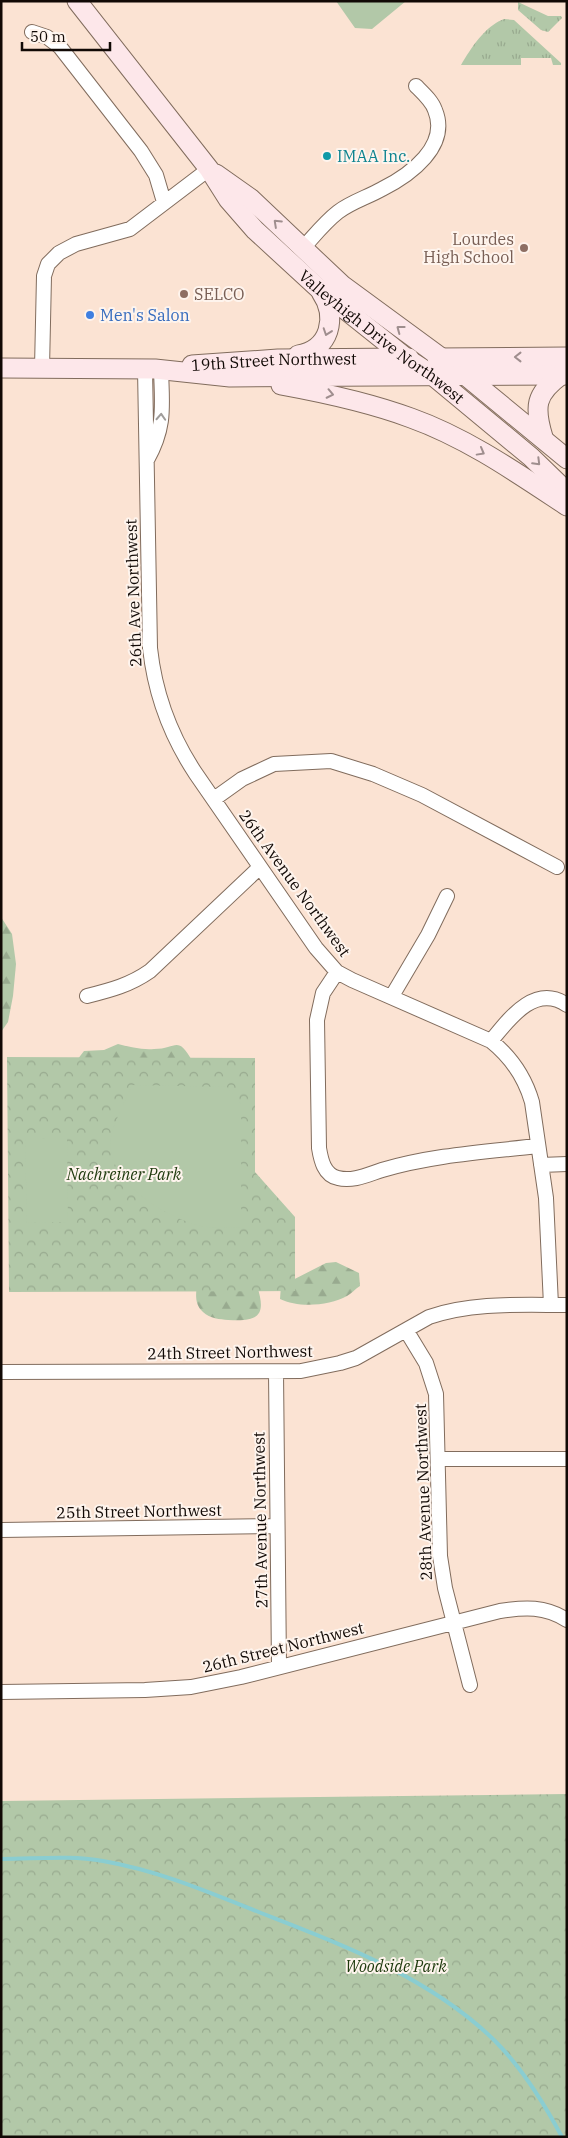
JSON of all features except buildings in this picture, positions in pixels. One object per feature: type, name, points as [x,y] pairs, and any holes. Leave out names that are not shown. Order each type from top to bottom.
[{"type":"main road","name":"Valleyhigh Drive Northwest","points":[[77,1],[208,169],[228,199],[255,230],[317,287],[406,358],[436,366]]},
{"type":"main road","name":"Valleyhigh Drive Northwest","points":[[208,169],[250,198],[342,285],[436,366],[567,492]]},
{"type":"main road","points":[[278,359],[312,352],[327,336],[330,329],[330,313],[323,294],[317,287]]},
{"type":"main road","name":"19th Street Northwest","points":[[1,368],[153,369],[230,377],[567,357]]},
{"type":"main road","name":"19th Street Northwest","points":[[153,369],[225,361],[406,358]]},
{"type":"main road","name":"19th Street Northwest","points":[[436,366],[466,376],[564,375]]},
{"type":"main road","points":[[543,437],[537,404],[542,391],[564,375]]},
{"type":"main road","name":"Valleyhigh Drive Northwest","points":[[466,376],[567,458]]},
{"type":"main road","points":[[230,377],[330,394],[412,418],[453,436],[500,463],[567,506]]},
{"type":"street","points":[[32,32],[47,37],[60,47],[135,143],[152,167],[164,202]]},
{"type":"street","points":[[303,248],[339,212],[384,188],[408,172],[429,153],[438,133],[438,120],[435,109],[416,86]]},
{"type":"street","points":[[42,368],[44,276],[48,264],[59,254],[76,244],[130,229],[142,222],[164,202],[208,169]]},
{"type":"street","name":"26th Ave Northwest","points":[[153,369],[162,420],[157,443],[147,461],[150,648],[153,672],[166,717],[176,740],[188,762],[214,800]]},
{"type":"street","points":[[214,800],[242,779],[274,764],[289,761],[331,761],[373,774],[422,796],[558,867]]},
{"type":"street","name":"26th Avenue Northwest","points":[[214,800],[316,948],[337,972],[491,1041],[504,1052],[528,1087],[535,1118],[537,1146],[548,1215],[551,1305]]},
{"type":"street","points":[[87,996],[128,985],[144,975],[260,867]]},
{"type":"street","points":[[392,996],[428,935],[447,896]]},
{"type":"street","points":[[337,972],[323,993],[317,1020],[319,1148],[323,1166],[329,1174],[338,1178],[359,1178],[419,1160],[537,1146]]},
{"type":"street","points":[[491,1041],[511,1017],[533,1000],[554,998],[567,1004]]},
{"type":"street","points":[[541,1165],[567,1164]]},
{"type":"street","name":"24th Street Northwest","points":[[1,1372],[276,1372],[301,1370],[340,1363],[371,1350],[429,1317],[455,1310],[567,1305]]},
{"type":"street","name":"28th Avenue Northwest","points":[[406,1330],[426,1363],[435,1387],[438,1411],[440,1556],[445,1588],[470,1685]]},
{"type":"street","name":"27th Avenue Northwest","points":[[276,1372],[278,1668]]},
{"type":"street","points":[[438,1459],[567,1459]]},
{"type":"street","name":"25th Street Northwest","points":[[1,1530],[278,1526]]},
{"type":"street","name":"26th Street Northwest","points":[[1,1692],[172,1689],[217,1683],[500,1611],[540,1608],[553,1612],[567,1620]]},
{"type":"green space","points":[[336,1],[406,1],[372,29],[355,28]]},
{"type":"green space","points":[[518,2],[548,16],[561,16],[562,18],[548,32],[541,30],[518,10]]},
{"type":"green space","points":[[504,19],[514,20],[561,65],[553,65],[551,58],[521,58],[521,65],[461,65],[485,32]]},
{"type":"green space","points":[[1,917],[12,934],[16,964],[8,1022],[1,1032]]},
{"type":"green space","points":[[118,1044],[150,1049],[176,1045],[188,1053],[193,1062],[74,1064],[84,1051],[104,1050]]},
{"type":"green space","name":"Nachreiner Park","points":[[7,1057],[255,1058],[255,1172],[295,1217],[295,1291],[9,1292]]},
{"type":"green space","points":[[132,1085],[227,1087],[241,1104],[241,1227],[211,1228],[192,1224],[159,1208],[142,1197],[128,1184],[111,1154],[111,1138]]},
{"type":"green space","points":[[25,1139],[67,1139],[68,1222],[27,1223]]},
{"type":"green space","points":[[336,1262],[359,1273],[360,1286],[349,1295],[331,1302],[314,1305],[296,1304],[280,1299],[281,1286],[326,1263]]},
{"type":"green space","points":[[197,1283],[257,1286],[261,1304],[258,1315],[247,1320],[228,1320],[209,1316],[198,1305],[196,1298]]},
{"type":"green space","name":"Woodside Park","points":[[567,1794],[567,2137],[1,2137],[1,1801]]},
{"type":"waterway","points":[[1,1859],[78,1858],[103,1861],[144,1870],[222,1897],[385,1965],[443,1999],[495,2041],[532,2086],[562,2137]]},
{"type":"place","name":"IMAA Inc.","points":[[327,156]]},
{"type":"place","name":"Lourdes High School","points":[[524,248]]},
{"type":"place","name":"SELCO","points":[[184,294]]},
{"type":"place","name":"Men's Salon","points":[[90,315]]}]
